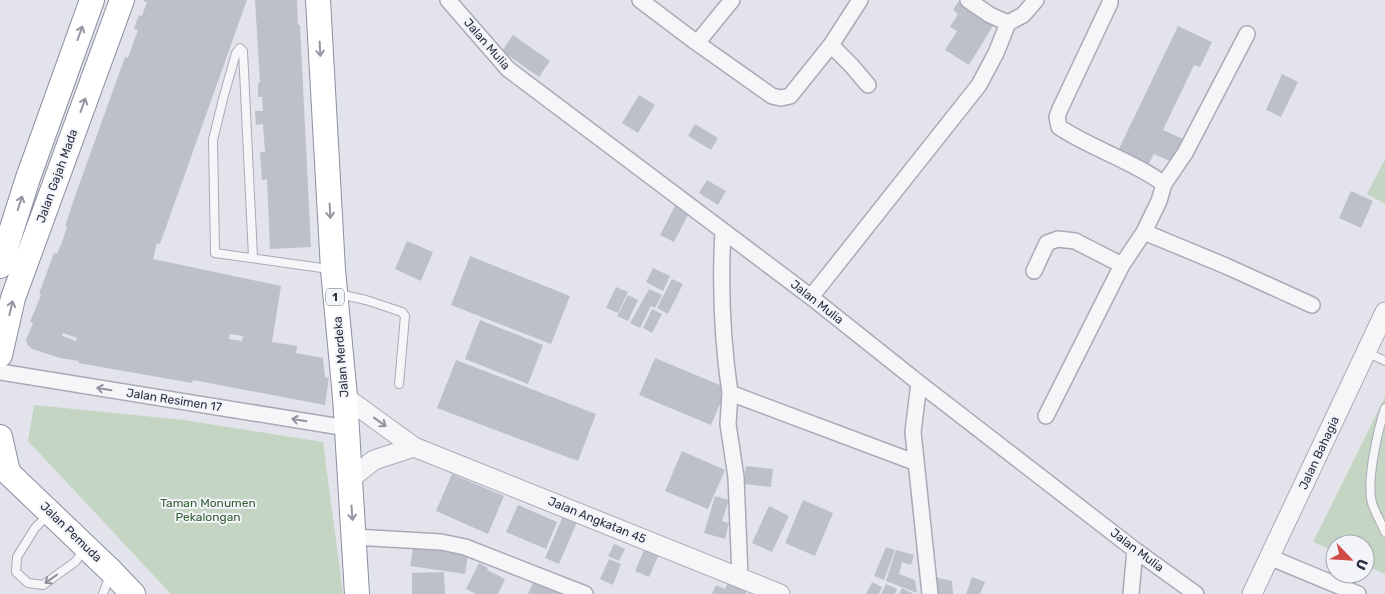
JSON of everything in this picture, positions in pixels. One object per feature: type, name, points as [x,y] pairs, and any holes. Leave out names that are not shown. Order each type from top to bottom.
[{"type":"highway","points":[[0,266],[28,178],[92,0]]},
{"type":"highway","name":"Jalan Gajah Mada","points":[[0,355],[13,298],[122,0]]},
{"type":"highway","name":"Jalan Merdeka","points":[[318,0],[334,282],[345,397],[357,594]]},
{"type":"highway","points":[[10,234],[33,242]]},
{"type":"highway","points":[[0,437],[4,468]]},
{"type":"highway","name":"Jalan Pemuda","points":[[4,468],[133,594]]},
{"type":"street","points":[[640,0],[772,96],[781,98],[790,96],[830,45],[860,0]]},
{"type":"street","points":[[697,43],[732,0]]},
{"type":"street","points":[[968,0],[990,15],[1008,23]]},
{"type":"street","points":[[811,296],[979,85],[996,53],[1008,23],[1023,15],[1036,0]]},
{"type":"street","points":[[1110,0],[1060,109],[1057,117],[1059,128],[1151,174],[1164,184]]},
{"type":"street","name":"Jalan Mulia","points":[[450,1],[508,69],[811,296],[919,383],[1135,550],[1196,594]]},
{"type":"street","points":[[1046,416],[1122,264],[1144,232],[1159,201],[1164,184],[1185,153],[1247,34]]},
{"type":"street","points":[[830,45],[851,65],[868,86]]},
{"type":"street","points":[[723,231],[721,309],[724,352],[730,393],[728,424],[736,477],[740,577]]},
{"type":"street","points":[[1144,232],[1312,305]]},
{"type":"street","points":[[1034,271],[1046,243],[1058,239],[1075,241],[1122,264]]},
{"type":"street","name":"Jalan Bahagia","points":[[1252,594],[1385,312]]},
{"type":"street","name":"Jalan Resimen 17","points":[[0,372],[347,428]]},
{"type":"street","points":[[919,383],[912,432],[930,594]]},
{"type":"street","points":[[730,393],[914,462]]},
{"type":"street","name":"Jalan Angkatan 45","points":[[345,397],[414,447],[780,594]]},
{"type":"street","points":[[350,479],[374,460],[414,447]]},
{"type":"street","points":[[354,537],[441,542],[465,547],[585,594]]},
{"type":"street","points":[[1131,594],[1135,550]]},
{"type":"street","points":[[1269,557],[1358,594]]},
{"type":"lane","points":[[253,257],[243,51],[240,48],[236,53],[213,140],[215,253],[253,257],[334,282],[366,300],[402,312],[405,316],[399,384]]},
{"type":"lane","points":[[1366,352],[1385,361]]},
{"type":"lane","points":[[1385,408],[1376,435],[1372,476],[1372,502],[1385,532]]},
{"type":"lane","points":[[51,513],[34,528],[16,557],[16,572],[28,583],[43,585],[75,562],[86,547]]},
{"type":"lane","points":[[103,594],[111,571]]},
{"type":"green space","points":[[1385,159],[1385,204],[1367,194]]},
{"type":"green space","points":[[1385,397],[1385,574],[1375,570],[1375,534],[1325,534],[1325,547],[1313,542]]},
{"type":"green space","name":"Taman Monumen Pekalongan","points":[[34,405],[184,420],[323,442],[343,594],[171,594],[28,441]]},
{"type":"building","points":[[247,0],[160,244],[157,243],[153,259],[281,286],[272,342],[297,346],[296,353],[323,358],[325,378],[329,377],[325,405],[193,380],[192,383],[78,363],[79,361],[60,358],[32,349],[27,344],[26,340],[33,323],[30,322],[41,295],[39,294],[54,253],[57,254],[62,242],[74,199],[125,57],[128,58],[138,30],[134,29],[139,15],[142,16],[147,2],[143,1]],"holes":[[[63,333],[77,338],[76,341],[62,336]],[[230,334],[243,336],[242,341],[229,339]]]},
{"type":"building","points":[[255,0],[297,0],[298,25],[300,25],[311,247],[270,249],[267,179],[262,180],[260,152],[265,152],[263,124],[256,125],[255,111],[263,111],[262,97],[258,97],[258,83],[260,83]]},
{"type":"building","points":[[958,2],[994,24],[969,65],[945,50],[957,31],[950,27],[958,14],[953,10]]},
{"type":"building","points":[[1178,26],[1212,42],[1200,67],[1194,65],[1163,130],[1183,139],[1172,162],[1154,154],[1146,169],[1116,155]]},
{"type":"building","points":[[513,35],[550,61],[539,77],[502,51]]},
{"type":"building","points":[[1282,74],[1298,82],[1281,117],[1266,110]]},
{"type":"building","points":[[639,95],[655,105],[638,133],[622,123]]},
{"type":"building","points":[[695,124],[718,138],[711,150],[688,136]]},
{"type":"building","points":[[707,180],[726,191],[718,205],[699,193]]},
{"type":"building","points":[[1351,191],[1373,201],[1361,228],[1339,218]]},
{"type":"building","points":[[676,204],[690,211],[674,242],[660,235]]},
{"type":"building","points":[[407,241],[433,252],[421,281],[395,269]]},
{"type":"building","points":[[470,256],[570,296],[551,344],[451,305]]},
{"type":"building","points":[[653,268],[670,276],[663,291],[646,282]]},
{"type":"building","points":[[672,279],[683,284],[668,314],[657,308]]},
{"type":"building","points":[[616,287],[628,292],[618,313],[606,308]]},
{"type":"building","points":[[649,289],[662,295],[655,308],[651,306],[640,328],[630,323]]},
{"type":"building","points":[[628,295],[638,300],[628,321],[617,316]]},
{"type":"building","points":[[652,309],[662,314],[652,333],[643,328]]},
{"type":"building","points":[[480,320],[543,345],[528,384],[465,359]]},
{"type":"building","points":[[655,358],[727,388],[711,425],[639,395]]},
{"type":"building","points":[[456,360],[596,414],[578,461],[437,408]]},
{"type":"building","points":[[682,451],[725,470],[708,509],[665,491]]},
{"type":"building","points":[[746,466],[773,469],[771,487],[743,484]]},
{"type":"building","points":[[452,474],[504,496],[488,534],[436,511]]},
{"type":"building","points":[[715,496],[729,500],[722,521],[729,523],[725,539],[704,533]]},
{"type":"building","points":[[803,500],[833,513],[815,556],[785,543]]},
{"type":"building","points":[[518,505],[557,522],[546,549],[506,532]]},
{"type":"building","points":[[769,506],[789,516],[772,552],[752,543]]},
{"type":"building","points":[[564,514],[578,520],[559,564],[545,558]]},
{"type":"building","points":[[414,542],[469,549],[465,574],[410,566]]},
{"type":"building","points":[[614,544],[625,549],[619,561],[608,556]]},
{"type":"building","points":[[886,547],[895,550],[884,580],[874,576]]},
{"type":"building","points":[[645,548],[659,554],[649,577],[635,571]]},
{"type":"building","points":[[896,550],[914,555],[911,565],[902,562],[899,574],[915,580],[917,593],[886,581]]},
{"type":"building","points":[[609,559],[621,564],[613,585],[600,579]]},
{"type":"building","points":[[479,563],[488,568],[487,570],[505,579],[498,594],[476,594],[466,589]]},
{"type":"building","points":[[444,572],[445,594],[412,594],[412,573]]},
{"type":"building","points":[[536,576],[561,588],[558,594],[528,594]]},
{"type":"building","points":[[935,577],[952,581],[953,594],[937,594]]},
{"type":"building","points":[[972,577],[985,582],[980,594],[966,594]]},
{"type":"building","points":[[729,580],[748,589],[746,594],[712,594],[716,585],[725,589]]},
{"type":"building","points":[[872,582],[882,587],[879,594],[866,594]]},
{"type":"building","points":[[886,584],[897,589],[895,594],[881,594]]},
{"type":"building","points":[[902,588],[914,594],[899,594]]}]
